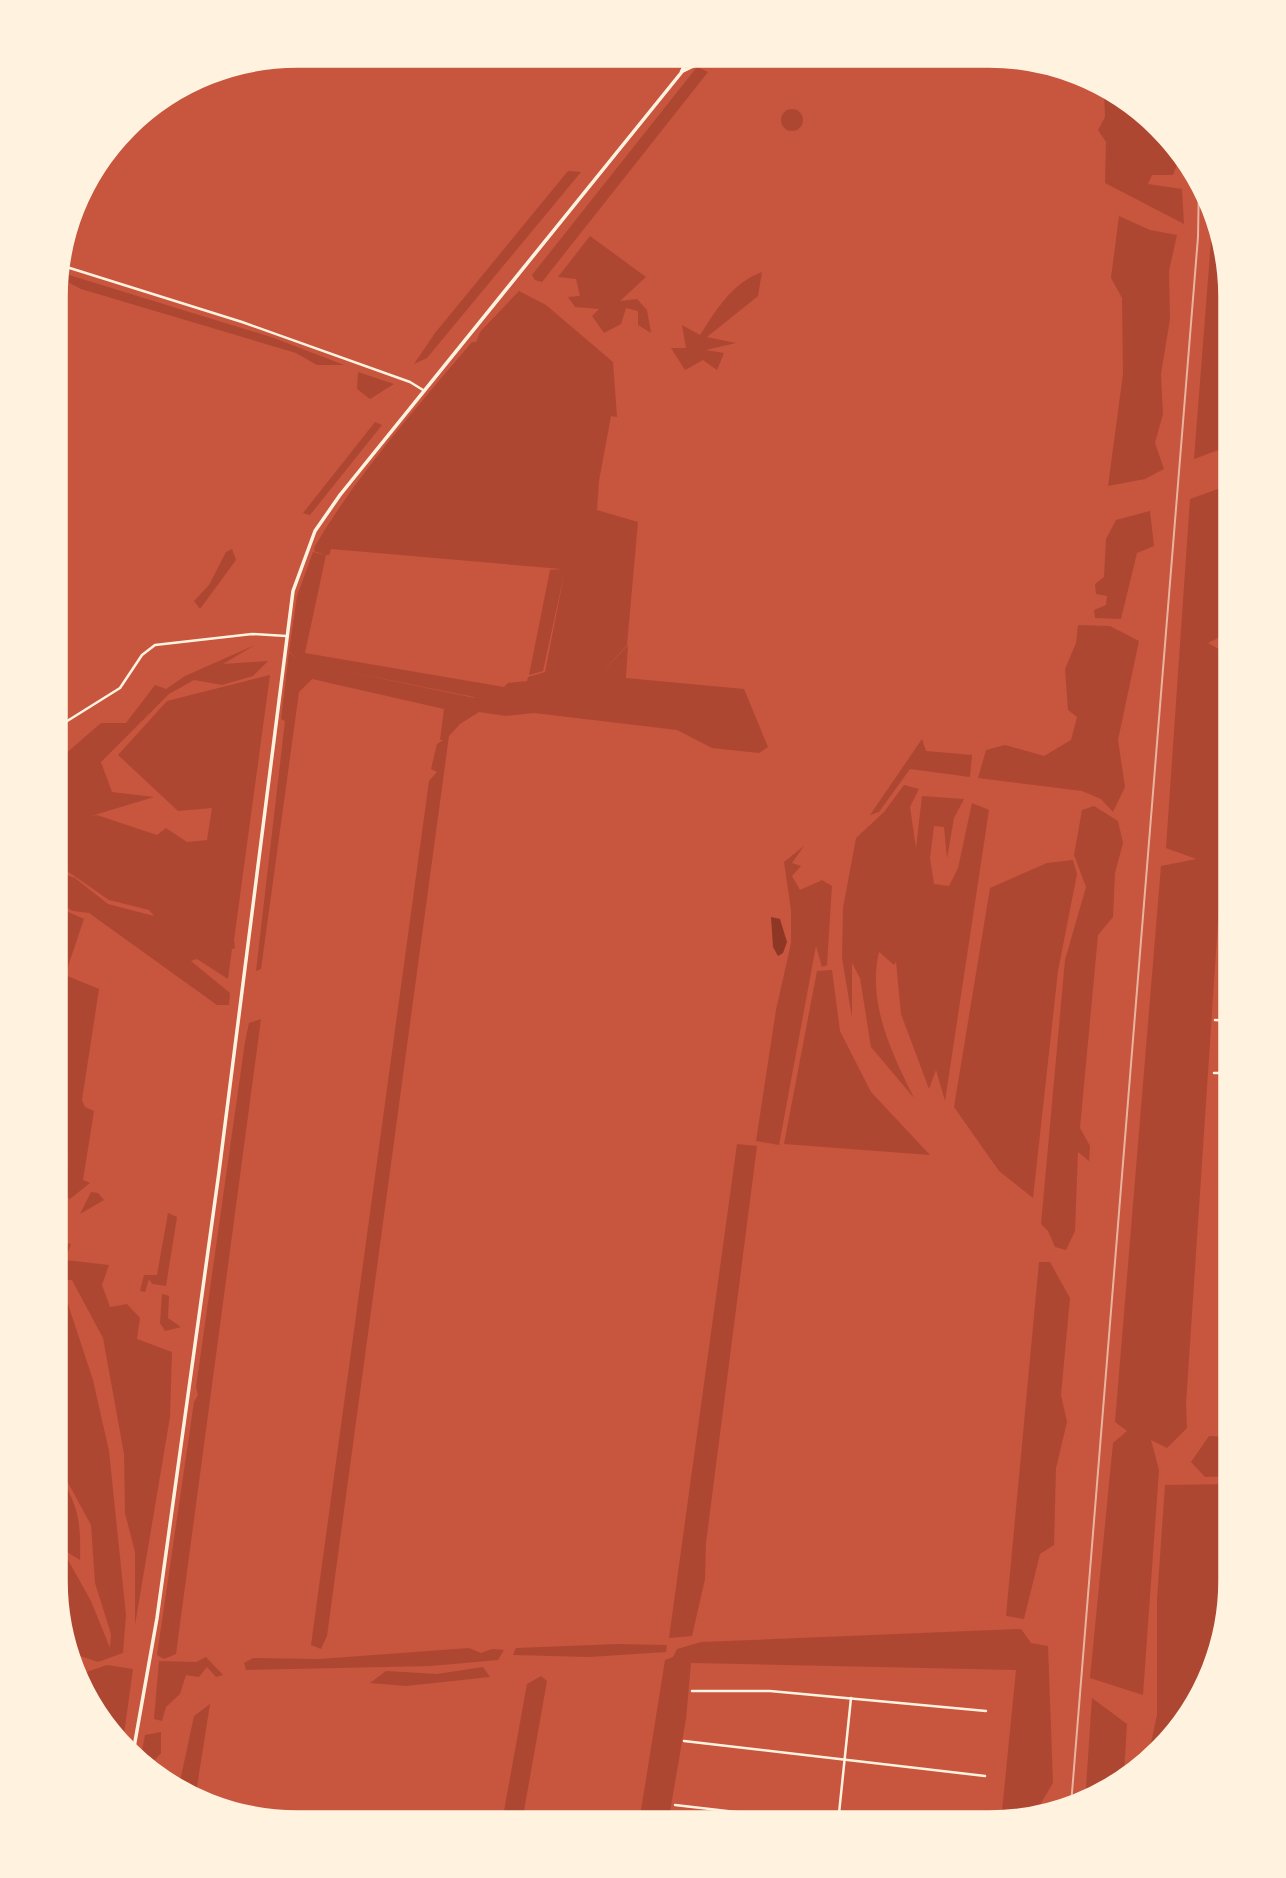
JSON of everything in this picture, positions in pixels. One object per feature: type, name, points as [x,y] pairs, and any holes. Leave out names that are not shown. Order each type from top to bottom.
[{"type":"main road","points":[[135,1744],[157,1618],[214,1209],[286,636],[298,569],[314,531],[423,390],[684,66]]},
{"type":"main road","points":[[681,72],[693,66]]},
{"type":"street","points":[[68,267],[242,322],[410,382],[423,390]]},
{"type":"street","points":[[66,722],[120,688],[142,654],[155,645],[252,634],[286,636]]},
{"type":"street","points":[[1215,1020],[1219,1020]]},
{"type":"street","points":[[1214,1073],[1219,1073]]},
{"type":"street","points":[[692,1691],[770,1691],[985,1711]]},
{"type":"street","points":[[839,1812],[851,1698]]},
{"type":"street","points":[[684,1741],[985,1776]]},
{"type":"street","points":[[675,1805],[736,1812]]},
{"type":"shaded area","points":[[697,67],[708,72],[542,282],[535,280],[532,275]]},
{"type":"shaded area","points":[[1104,97],[1152,134],[1172,157],[1177,164],[1173,175],[1152,175],[1148,184],[1182,189],[1184,224],[1105,183],[1106,142],[1098,130],[1105,117]]},
{"type":"shaded area","points":[[792,109],[800,112],[803,120],[800,128],[792,131],[784,128],[781,120],[784,112]]},
{"type":"shaded area","points":[[568,171],[581,172],[427,358],[414,364],[435,333]]},
{"type":"shaded area","points":[[1119,216],[1150,230],[1177,235],[1169,271],[1170,319],[1161,374],[1163,414],[1155,443],[1164,469],[1145,479],[1108,486],[1123,374],[1122,298],[1111,278]]},
{"type":"shaded area","points":[[1211,235],[1218,267],[1220,297],[1220,449],[1194,459]]},
{"type":"shaded area","points":[[590,236],[646,277],[620,301],[637,299],[647,310],[651,333],[638,325],[638,311],[626,308],[621,324],[604,333],[592,316],[599,309],[575,307],[568,297],[580,296],[576,279],[558,277]]},
{"type":"shaded area","points":[[762,272],[758,296],[707,337],[736,343],[706,350],[724,353],[717,370],[703,360],[685,370],[671,348],[686,348],[682,325],[700,335],[734,290]]},
{"type":"shaded area","points":[[67,275],[274,338],[344,365],[317,365],[296,353],[81,289],[67,282]]},
{"type":"shaded area","points":[[519,291],[546,305],[613,362],[617,417],[611,416],[599,481],[597,510],[638,522],[627,645],[599,675],[628,645],[626,678],[744,689],[768,747],[759,753],[712,748],[677,730],[534,713],[506,716],[479,712],[460,724],[449,736],[327,1636],[321,1649],[311,1645],[429,781],[437,772],[431,769],[437,744],[443,740],[440,740],[444,709],[312,679],[299,692],[261,969],[256,971],[285,721],[281,719],[289,652],[300,662],[289,651],[297,596],[313,552],[325,555],[314,551],[315,546],[369,467],[472,342],[476,342],[480,332]],"holes":[[[331,549],[561,569],[550,570],[529,675],[543,671],[565,570],[545,672],[528,677],[527,681],[508,683],[504,687],[305,653],[326,555],[329,555]],[[325,667],[474,697],[475,698]]]},
{"type":"shaded area","points":[[358,372],[394,384],[370,399],[357,389]]},
{"type":"shaded area","points":[[375,422],[382,425],[310,515],[303,513]]},
{"type":"shaded area","points":[[1220,488],[1220,637],[1208,643],[1220,649],[1220,899],[1186,1404],[1187,1428],[1167,1448],[1151,1440],[1159,1470],[1143,1695],[1090,1678],[1113,1443],[1127,1431],[1115,1422],[1161,866],[1196,859],[1166,848],[1190,499]]},
{"type":"shaded area","points":[[1150,511],[1154,546],[1137,553],[1121,619],[1095,618],[1094,610],[1106,605],[1107,596],[1096,594],[1095,584],[1104,577],[1106,539],[1116,520]]},
{"type":"shaded area","points":[[232,549],[236,560],[200,609],[194,601],[209,585],[226,552]]},
{"type":"shaded area","points":[[1078,625],[1110,626],[1139,641],[1118,740],[1125,787],[1113,812],[1101,799],[1082,791],[978,778],[986,750],[1005,745],[1044,756],[1071,740],[1077,717],[1068,710],[1065,669],[1076,643]]},
{"type":"shaded area","points":[[255,645],[223,664],[268,661],[253,676],[222,685],[194,680],[169,694],[101,762],[112,792],[154,797],[88,817],[97,815],[157,835],[166,828],[187,842],[207,840],[212,808],[178,811],[118,755],[167,701],[270,675],[235,948],[232,949],[228,979],[197,959],[191,961],[230,993],[229,1005],[217,1005],[89,913],[66,908],[66,875],[75,878],[108,904],[154,916],[149,910],[109,900],[67,871],[66,753],[101,723],[126,723],[155,685],[166,689],[185,676]]},
{"type":"shaded area","points":[[922,739],[926,751],[972,755],[970,777],[910,769],[879,812],[870,815]]},
{"type":"shaded area","points":[[904,785],[919,789],[910,807],[916,848],[922,796],[964,799],[954,818],[947,858],[944,827],[934,826],[930,858],[934,884],[949,886],[958,868],[972,803],[989,810],[945,1101],[936,1070],[929,1089],[901,1014],[896,962],[894,965],[879,952],[876,990],[890,1046],[914,1098],[871,1047],[860,978],[852,963],[852,1018],[842,958],[843,908],[856,838],[884,812]]},
{"type":"shaded area","points":[[1094,806],[1118,821],[1123,843],[1115,873],[1113,917],[1098,935],[1080,1128],[1090,1146],[1089,1161],[1078,1152],[1075,1231],[1066,1250],[1055,1247],[1048,1231],[1041,1224],[1065,960],[1086,887],[1074,855],[1082,810]]},
{"type":"shaded area","points":[[804,846],[792,863],[801,866],[792,876],[800,890],[822,880],[832,886],[827,965],[822,967],[816,946],[779,1145],[756,1141],[776,1010],[791,943],[791,910],[784,862]]},
{"type":"shaded area","points":[[1073,860],[1077,874],[1058,971],[1033,1198],[999,1171],[954,1107],[990,888],[1047,863]]},
{"type":"shaded area","points":[[66,911],[84,919],[66,972]]},
{"type":"shaded area","points":[[771,917],[780,919],[787,942],[783,953],[778,956],[773,947]]},
{"type":"shaded area","points":[[832,970],[840,1031],[871,1092],[930,1155],[784,1144],[817,971]]},
{"type":"shaded area","points":[[66,975],[99,989],[82,1100],[85,1107],[94,1111],[83,1180],[90,1183],[70,1199],[66,1196]]},
{"type":"shaded area","points":[[261,1019],[176,1654],[164,1659],[157,1655],[194,1402],[198,1395],[196,1387],[245,1042],[249,1023]]},
{"type":"shaded area","points":[[737,1144],[757,1146],[706,1543],[705,1579],[692,1636],[669,1638]]},
{"type":"shaded area","points":[[91,1192],[98,1193],[104,1200],[80,1214]]},
{"type":"shaded area","points":[[168,1213],[177,1217],[166,1286],[152,1284],[149,1279],[145,1292],[140,1291],[144,1275],[157,1275]]},
{"type":"shaded area","points":[[66,1243],[71,1244],[66,1257]]},
{"type":"shaded area","points":[[66,1260],[109,1265],[102,1285],[110,1307],[127,1304],[140,1318],[137,1339],[172,1352],[170,1417],[135,1625],[135,1552],[125,1513],[124,1454],[103,1338],[72,1280],[66,1280]]},
{"type":"shaded area","points":[[1039,1262],[1050,1262],[1070,1298],[1061,1395],[1067,1422],[1056,1468],[1054,1545],[1040,1554],[1024,1619],[1006,1616]]},
{"type":"shaded area","points":[[162,1294],[169,1296],[168,1318],[181,1327],[165,1331],[160,1323]]},
{"type":"shaded area","points":[[66,1298],[93,1380],[109,1451],[126,1615],[123,1653],[98,1662],[79,1656],[68,1611],[66,1581],[68,1560],[91,1601],[110,1648],[111,1634],[95,1583],[91,1525],[66,1479]]},
{"type":"shaded area","points":[[1209,1436],[1219,1436],[1219,1476],[1205,1477],[1191,1462]]},
{"type":"shaded area","points":[[1219,1484],[1219,1596],[1215,1626],[1196,1683],[1181,1709],[1151,1744],[1157,1715],[1157,1600],[1165,1485]]},
{"type":"shaded area","points":[[66,1487],[79,1522],[80,1560],[66,1551]]},
{"type":"shaded area","points":[[1021,1629],[1031,1643],[1048,1646],[1053,1783],[1041,1805],[1002,1811],[1016,1670],[691,1663],[686,1719],[670,1812],[641,1812],[665,1660],[673,1657],[677,1649],[701,1642]]},
{"type":"shaded area","points":[[667,1645],[666,1652],[589,1657],[513,1655],[516,1648]]},
{"type":"shaded area","points":[[469,1648],[481,1653],[492,1649],[504,1650],[498,1660],[431,1666],[246,1670],[244,1663],[253,1658],[319,1659]]},
{"type":"shaded area","points":[[206,1657],[223,1675],[216,1677],[207,1667],[199,1677],[186,1675],[180,1694],[166,1707],[162,1721],[154,1719],[159,1661],[196,1662]]},
{"type":"shaded area","points":[[107,1665],[133,1669],[124,1733],[105,1709],[86,1672]]},
{"type":"shaded area","points":[[483,1667],[490,1677],[406,1686],[370,1683],[386,1671],[437,1674]]},
{"type":"shaded area","points":[[541,1676],[547,1681],[524,1812],[504,1812],[527,1684]]},
{"type":"shaded area","points":[[1092,1698],[1127,1724],[1124,1767],[1086,1790]]},
{"type":"shaded area","points":[[210,1704],[197,1788],[180,1780],[194,1716]]},
{"type":"shaded area","points":[[161,1732],[161,1753],[154,1761],[142,1751],[145,1735]]},
{"type":"railway","points":[[1072,1796],[1198,237],[1199,202]]}]
